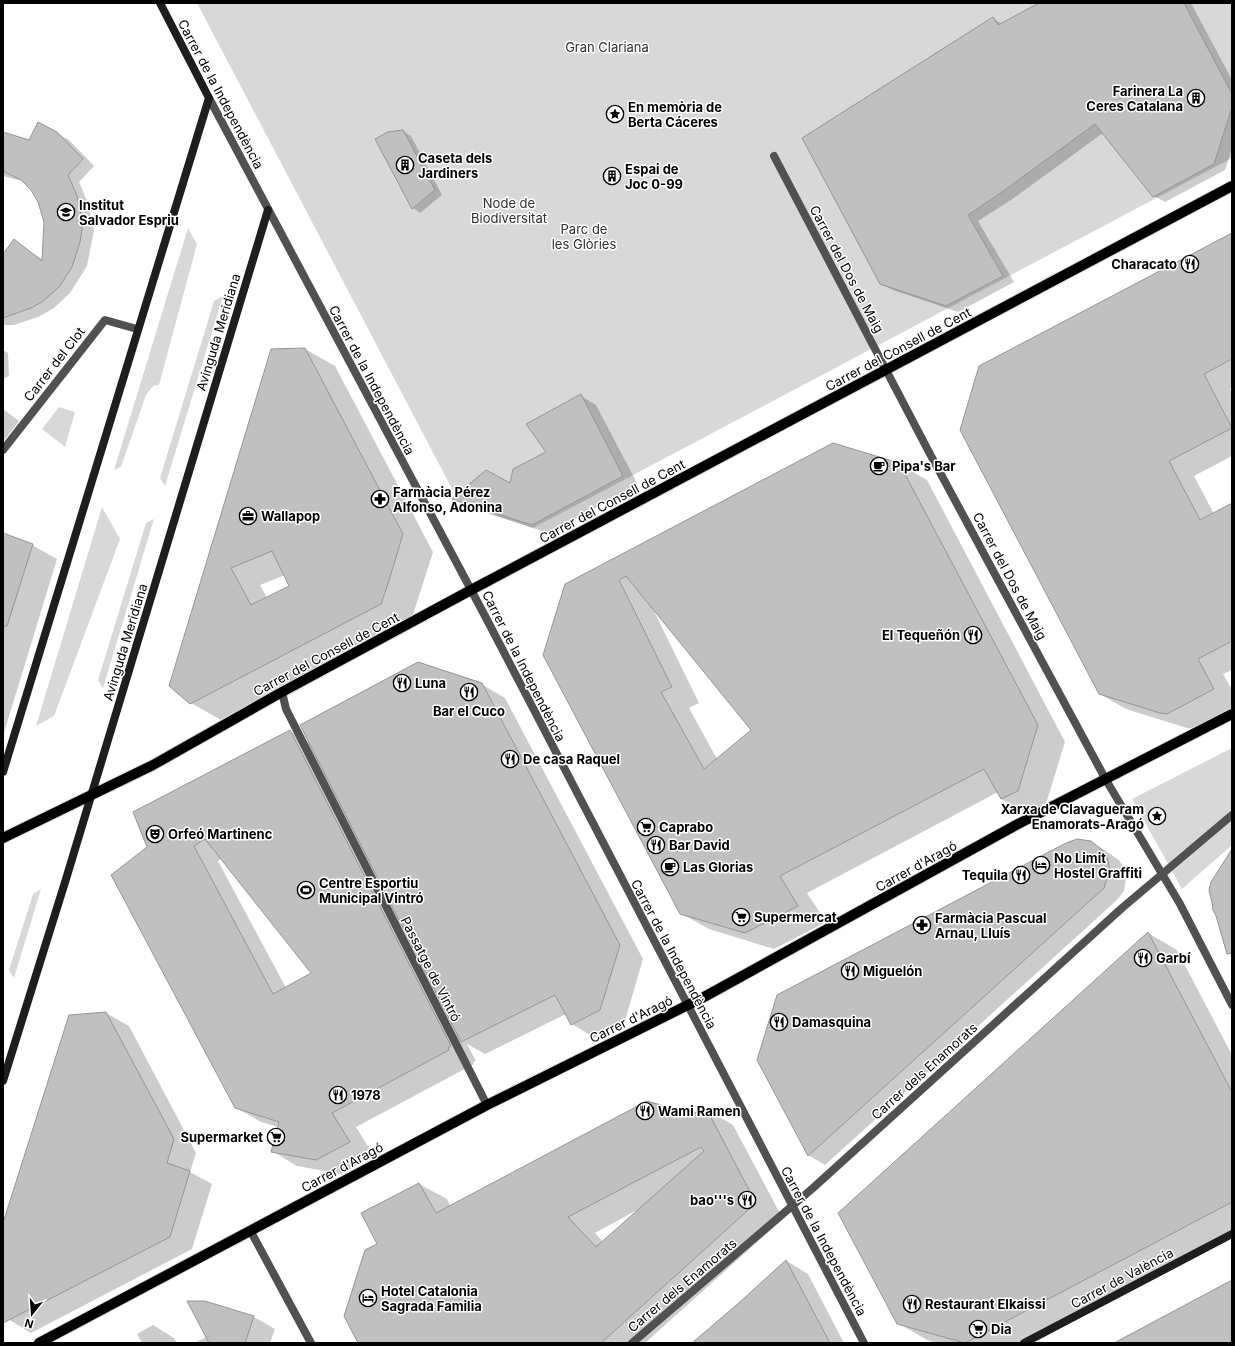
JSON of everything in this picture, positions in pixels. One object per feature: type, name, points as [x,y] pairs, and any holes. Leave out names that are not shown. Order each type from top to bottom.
[{"type":"main road","name":"Carrer del Consell de Cent","points":[[3,838],[150,766],[282,692],[471,590],[1232,186]]},
{"type":"main road","name":"Carrer d'Aragó","points":[[38,1343],[487,1105],[688,1005],[1018,824],[1232,714]]},
{"type":"street","name":"Carrer de la Independència","points":[[160,3],[268,210],[471,590],[864,1343]]},
{"type":"street","points":[[3,772],[137,329],[209,98]]},
{"type":"street","name":"Carrer del Dos de Maig","points":[[774,156],[886,370],[1106,780],[1161,875],[1180,904],[1232,1005]]},
{"type":"street","name":"Avinguda Meridiana","points":[[3,1080],[92,794],[268,210]]},
{"type":"street","name":"Carrer del Clot","points":[[3,450],[104,320],[137,329]]},
{"type":"street","name":"Passatge de Vintró","points":[[282,692],[286,709],[487,1105]]},
{"type":"street","name":"Carrer dels Enamorats","points":[[632,1343],[768,1227],[792,1204],[813,1188],[1122,908],[1232,815]]},
{"type":"street","points":[[250,1230],[311,1343]]},
{"type":"street","name":"Carrer de València","points":[[1024,1343],[1232,1234]]},
{"type":"green space","name":"Parc de les Glòries","points":[[197,3],[1232,3],[1232,158],[533,528],[460,504]]},
{"type":"green space","points":[[188,228],[197,244],[159,385],[153,386],[146,395],[121,467],[114,470]]},
{"type":"green space","points":[[223,296],[165,486],[160,478],[214,301]]},
{"type":"green space","points":[[59,407],[75,412],[65,447],[42,429]]},
{"type":"green space","points":[[102,507],[120,539],[54,716],[36,726]]},
{"type":"green space","points":[[154,519],[103,688],[98,680],[146,523]]},
{"type":"green space","points":[[1232,748],[1232,845],[1182,889],[1132,799]]},
{"type":"green space","points":[[41,889],[14,978],[9,970],[33,894]]},
{"type":"building","points":[[1039,3],[1184,3],[1232,94],[1232,107],[1214,164],[1153,197],[1095,124],[968,215],[1003,276],[946,306],[880,284],[802,138],[993,17],[998,25]]},
{"type":"building","name":"Institut Salvador Espriu","points":[[38,122],[57,132],[83,159],[68,175],[77,196],[83,223],[80,242],[72,267],[59,287],[42,302],[31,308],[3,318],[3,254],[14,239],[42,261],[44,222],[38,202],[31,190],[21,180],[3,171],[3,132],[29,140]]},
{"type":"building","name":"Caseta dels Jardiners","points":[[403,130],[435,190],[412,209],[375,139],[388,132]]},
{"type":"building","points":[[1232,233],[1232,359],[1204,374],[1232,428],[1169,461],[1200,520],[1232,503],[1232,641],[1198,659],[1214,689],[1167,714],[1099,694],[960,430],[979,366]]},
{"type":"building","points":[[305,348],[403,534],[381,604],[190,704],[169,686],[271,349]],"holes":[[[272,551],[289,586],[251,605],[231,568]]]},
{"type":"building","points":[[581,394],[623,476],[532,525],[452,499],[486,470],[510,483],[513,469],[546,452],[526,424]]},
{"type":"building","points":[[833,443],[899,463],[1038,725],[1018,791],[1001,799],[984,769],[780,876],[798,906],[745,933],[680,914],[543,655],[565,584]],"holes":[[[626,576],[751,730],[704,769],[661,692],[672,687],[619,580]]]},
{"type":"building","points":[[3,533],[33,544],[7,626],[3,626]]},
{"type":"building","points":[[418,662],[482,683],[620,945],[600,1010],[571,1025],[555,995],[461,1042],[300,725]]},
{"type":"building","points":[[290,730],[451,1046],[448,1048],[449,1050],[332,1113],[350,1142],[316,1160],[271,1152],[279,1122],[235,1108],[111,875],[147,847],[133,812]],"holes":[[[205,839],[311,973],[273,994],[194,846]]]},
{"type":"building","points":[[1077,839],[1091,841],[1106,853],[1110,869],[1104,888],[808,1156],[757,1060],[777,995],[1066,843]]},
{"type":"building","points":[[1232,849],[1232,953],[1227,954],[1216,916],[1212,908],[1209,890],[1211,882]]},
{"type":"building","points":[[1148,932],[1232,1092],[1232,1202],[965,1343],[897,1324],[838,1213]]},
{"type":"building","points":[[106,1012],[174,1139],[167,1163],[190,1171],[170,1237],[3,1323],[3,1223],[69,1015]]},
{"type":"building","points":[[647,1101],[692,1114],[706,1108],[756,1203],[601,1343],[358,1343],[344,1316],[365,1250],[377,1244],[361,1213],[419,1183],[436,1213]],"holes":[[[701,1147],[704,1151],[596,1247],[568,1217]]]},
{"type":"building","points":[[786,1260],[830,1343],[692,1343],[741,1301]]},
{"type":"building","points":[[1232,1280],[1232,1343],[1114,1343]]},
{"type":"building","points":[[187,1301],[205,1301],[254,1316],[245,1343],[209,1343]]},
{"type":"place","name":"Farinera La Ceres Catalana","points":[[1196,98]]},
{"type":"place","name":"En memòria de Berta Cáceres","points":[[615,114]]},
{"type":"place","name":"Caseta dels Jardiners","points":[[405,165]]},
{"type":"place","name":"Espai de Joc 0-99","points":[[612,176]]},
{"type":"place","name":"Institut Salvador Espriu","points":[[66,212]]},
{"type":"place","name":"Characato","points":[[1190,264]]},
{"type":"place","name":"Pipa's Bar","points":[[879,466]]},
{"type":"place","name":"Farmàcia Pérez Alfonso, Adonina","points":[[380,499]]},
{"type":"place","name":"Wallapop","points":[[248,516]]},
{"type":"place","name":"El Tequeñón","points":[[973,635]]},
{"type":"place","name":"Luna","points":[[402,683]]},
{"type":"place","name":"Bar el Cuco","points":[[469,692]]},
{"type":"place","name":"De casa Raquel","points":[[510,759]]},
{"type":"place","name":"Xarxa de Clavagueram Enamorats-Aragó","points":[[1157,816]]},
{"type":"place","name":"Caprabo","points":[[646,827]]},
{"type":"place","name":"Orfeó Martinenc","points":[[155,834]]},
{"type":"place","name":"Bar David","points":[[656,845]]},
{"type":"place","name":"No Limit Hostel Graffiti","points":[[1041,865]]},
{"type":"place","name":"Las Glorias","points":[[670,867]]},
{"type":"place","name":"Tequila","points":[[1021,875]]},
{"type":"place","name":"Centre Esportiu Municipal Vintró","points":[[306,890]]},
{"type":"place","name":"Supermercat","points":[[741,917]]},
{"type":"place","name":"Farmàcia Pascual Arnau, Lluís","points":[[922,925]]},
{"type":"place","name":"Garbí","points":[[1143,958]]},
{"type":"place","name":"Miguelón","points":[[850,971]]},
{"type":"place","name":"Damasquina","points":[[779,1022]]},
{"type":"place","name":"1978","points":[[338,1095]]},
{"type":"place","name":"Wami Ramen","points":[[645,1111]]},
{"type":"place","name":"Supermarket","points":[[276,1137]]},
{"type":"place","name":"bao'''s","points":[[747,1200]]},
{"type":"place","name":"Hotel Catalonia Sagrada Familia","points":[[368,1298]]},
{"type":"place","name":"Restaurant Elkaissi","points":[[912,1304]]},
{"type":"place","name":"Dia","points":[[978,1329]]},
{"type":"park label","name":"Gran Clariana","points":[[607,47]]},
{"type":"park label","name":"Node de Biodiversitat","points":[[509,210]]}]
